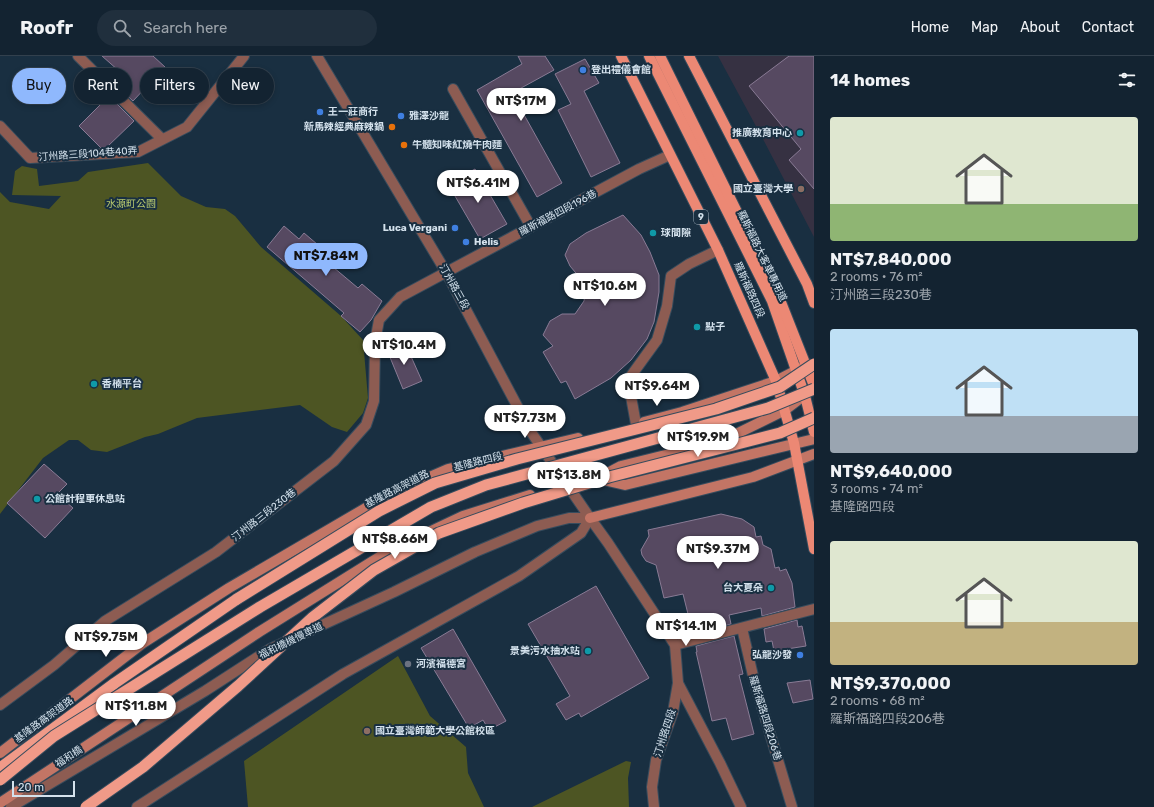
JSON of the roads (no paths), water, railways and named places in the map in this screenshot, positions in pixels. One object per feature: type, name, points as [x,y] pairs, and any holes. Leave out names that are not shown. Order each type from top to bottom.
[{"type":"highway","name":"基隆路高架道路","points":[[0,768],[115,683],[237,599],[344,531],[428,486],[517,459],[716,409],[780,387],[812,363]]},
{"type":"highway","points":[[0,780],[54,736],[267,603],[431,507],[486,485],[768,408],[812,387]]},
{"type":"highway","points":[[86,807],[143,767],[238,686],[325,608],[374,570],[439,533],[523,503],[608,477],[780,433],[814,418]]},
{"type":"main road","name":"羅斯福路四段","points":[[621,56],[718,250],[776,381],[798,460],[814,549]]},
{"type":"main road","name":"羅斯福路大客車專用道","points":[[649,56],[772,301],[796,371],[812,387]]},
{"type":"main road","name":"羅斯福路大客車專用道","points":[[660,56],[812,363],[814,432]]},
{"type":"main road","points":[[689,56],[807,284],[814,303]]},
{"type":"main road","name":"基隆路四段","points":[[0,753],[143,643],[229,588],[388,495],[448,469],[682,412],[776,381],[812,363]]},
{"type":"main road","points":[[567,485],[597,478],[620,466],[722,441],[785,410],[812,387]]},
{"type":"main road","points":[[597,478],[625,485],[814,439]]},
{"type":"main road","points":[[590,518],[753,477],[814,454]]},
{"type":"main road","name":"福和橋","points":[[0,803],[259,632],[389,551],[463,516],[567,485]]},
{"type":"street","points":[[78,56],[162,139],[187,127],[244,56]]},
{"type":"street","name":"汀州路三段","points":[[317,56],[446,272],[531,432],[590,518]]},
{"type":"street","points":[[453,89],[531,227]]},
{"type":"street","name":"汀州路三段104巷40弄","points":[[0,126],[30,158],[138,152],[162,139]]},
{"type":"street","name":"羅斯福路四段196巷","points":[[446,272],[670,155]]},
{"type":"street","points":[[636,424],[628,380],[657,340],[667,306],[671,276],[689,264],[718,250]]},
{"type":"street","name":"汀州路三段230巷","points":[[0,705],[54,665],[105,620],[216,552],[334,461],[366,425],[374,402],[375,342],[379,320],[400,298],[446,272]]},
{"type":"street","name":"福和橋機慢車道","points":[[11,807],[205,691],[270,649],[394,592],[475,552],[537,526],[569,518],[590,518]]},
{"type":"street","points":[[137,807],[343,674],[519,576],[581,533],[590,518]]},
{"type":"street","name":"汀州路四段","points":[[590,518],[675,645],[678,683],[673,712],[656,760],[652,787],[654,807]]},
{"type":"street","points":[[675,645],[814,609]]},
{"type":"street","name":"羅斯福路四段206巷","points":[[742,628],[754,680],[792,807]]},
{"type":"street","points":[[678,683],[720,763],[741,807]]},
{"type":"place","name":"登出禮儀會館","points":[[583,70]]},
{"type":"place","name":"王一莊商行","points":[[320,112]]},
{"type":"place","name":"雅澤沙龍","points":[[401,116]]},
{"type":"place","name":"新馬辣經典麻辣鍋","points":[[392,127]]},
{"type":"place","name":"推廣教育中心","points":[[800,133]]},
{"type":"place","name":"牛髓知味紅燒牛肉麵","points":[[404,145]]},
{"type":"place","name":"國立臺灣大學","points":[[801,189]]},
{"type":"place","name":"Luca Vergani","points":[[455,228]]},
{"type":"place","name":"球間隙","points":[[653,233]]},
{"type":"place","name":"Helis","points":[[466,242]]},
{"type":"place","name":"點子","points":[[697,327]]},
{"type":"place","name":"香楠平台","points":[[94,384]]},
{"type":"place","name":"公館計程車休息站","points":[[37,499]]},
{"type":"place","name":"台大夏朵","points":[[771,588]]},
{"type":"place","name":"景美污水抽水站","points":[[588,651]]},
{"type":"place","name":"弘龍沙發","points":[[800,655]]},
{"type":"place","name":"河濱福德宮","points":[[408,664]]},
{"type":"place","name":"國立臺灣師範大學公館校區","points":[[367,731]]},
{"type":"park label","name":"水源町公園","points":[[131,204]]}]
